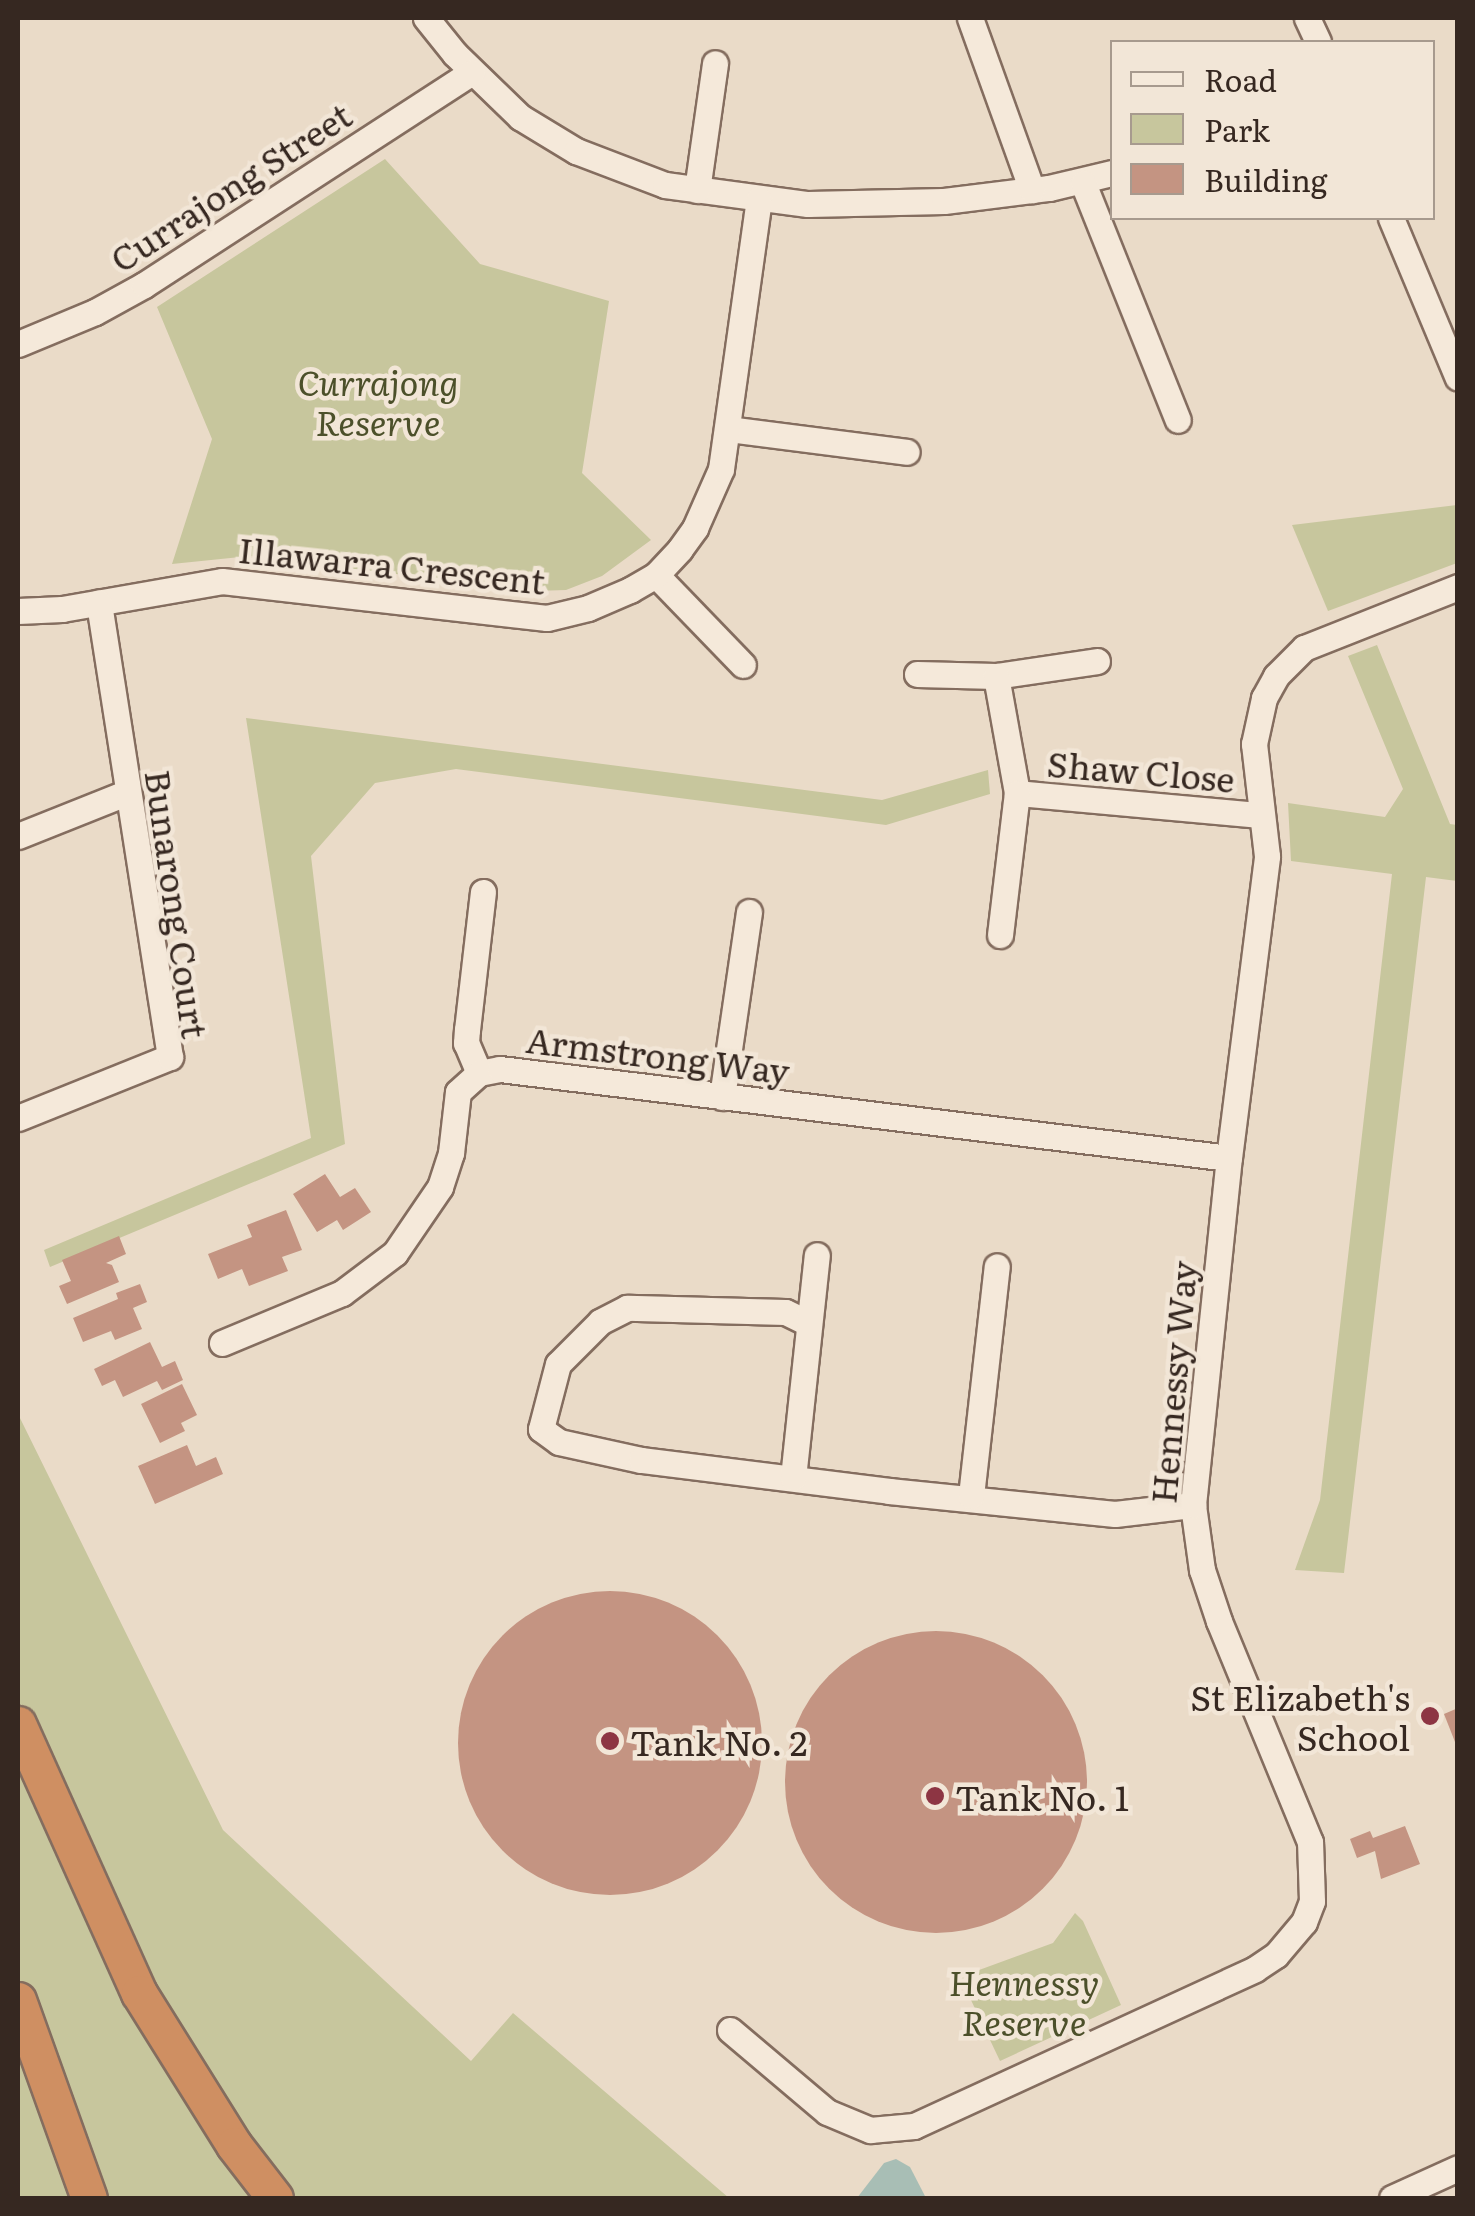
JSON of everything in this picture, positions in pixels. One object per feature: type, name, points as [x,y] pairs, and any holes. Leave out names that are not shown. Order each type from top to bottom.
[{"type":"highway","points":[[18,1724],[138,1993],[234,2145],[275,2198]]},
{"type":"highway","points":[[18,2000],[89,2198]]},
{"type":"street","points":[[426,18],[472,72],[520,117],[576,151],[628,173],[696,190],[808,204],[944,200],[1083,183],[1110,174]]},
{"type":"street","points":[[970,18],[1032,190]]},
{"type":"street","points":[[696,190],[715,63]]},
{"type":"street","name":"Currajong Street","points":[[18,344],[95,312],[144,285],[472,72]]},
{"type":"street","points":[[1083,183],[1178,420]]},
{"type":"street","name":"Illawarra Crescent","points":[[18,611],[242,581],[547,618],[598,605],[656,574],[688,538],[710,500],[728,429],[760,200]]},
{"type":"street","points":[[1392,220],[1458,378]]},
{"type":"street","points":[[728,429],[908,452]]},
{"type":"street","points":[[656,574],[744,665]]},
{"type":"street","name":"Hennessy Way","points":[[730,2030],[827,2112],[870,2130],[903,2128],[1255,1969],[1291,1940],[1312,1902],[1310,1842],[1219,1620],[1202,1570],[1194,1512],[1228,1158],[1266,856],[1254,744],[1264,698],[1276,676],[1317,641],[1458,587]]},
{"type":"street","name":"Bunarong Court","points":[[18,1118],[170,1056],[98,603]]},
{"type":"street","points":[[917,674],[996,676],[1097,661]]},
{"type":"street","name":"Shaw Close","points":[[996,676],[1017,793],[1000,935]]},
{"type":"street","points":[[18,836],[126,792]]},
{"type":"street","name":"Shaw Close","points":[[1017,793],[1259,815]]},
{"type":"street","points":[[479,1072],[466,1044],[466,1030],[483,892]]},
{"type":"street","points":[[722,1097],[749,912]]},
{"type":"street","name":"Armstrong Way","points":[[222,1343],[342,1293],[395,1254],[440,1186],[450,1154],[458,1092],[479,1072],[500,1069],[1228,1158]]},
{"type":"street","points":[[792,1478],[816,1255]]},
{"type":"street","points":[[971,1496],[997,1266]]},
{"type":"street","points":[[808,1323],[785,1312],[627,1308],[600,1322],[558,1364],[540,1428],[559,1442],[598,1452],[792,1478],[1126,1515],[1142,1522],[1194,1512]]},
{"type":"street","points":[[1392,2198],[1458,2168]]},
{"type":"green space","name":"Currajong Reserve","points":[[385,159],[480,264],[609,301],[582,473],[651,540],[602,576],[566,590],[534,591],[250,556],[172,564],[212,439],[157,307]]},
{"type":"green space","points":[[1457,505],[1457,563],[1328,611],[1292,525]]},
{"type":"green space","points":[[1377,645],[1450,824],[1457,825],[1457,881],[1426,877],[1344,1573],[1295,1570],[1320,1500],[1392,874],[1291,861],[1288,803],[1385,817],[1403,789],[1348,656]]},
{"type":"green space","points":[[246,718],[882,800],[988,770],[990,794],[886,825],[456,769],[375,783],[311,856],[345,1144],[50,1267],[44,1250],[311,1138]]},
{"type":"green space","points":[[18,1414],[223,1830],[471,2061],[513,2013],[729,2198],[18,2198]]},
{"type":"green space","name":"Hennessy Reserve","points":[[1075,1913],[1083,1921],[1121,2005],[1000,2061],[960,1977],[1053,1943]]},
{"type":"shaded area","points":[[896,2159],[910,2167],[926,2198],[857,2198],[884,2163]]},
{"type":"building","points":[[325,1174],[340,1197],[355,1188],[371,1212],[343,1230],[337,1220],[317,1232],[293,1194]]},
{"type":"building","points":[[286,1210],[302,1250],[282,1257],[288,1271],[249,1286],[242,1269],[218,1279],[208,1254],[252,1237],[247,1225]]},
{"type":"building","points":[[119,1236],[126,1254],[106,1263],[112,1265],[119,1282],[67,1304],[59,1286],[71,1281],[62,1260]]},
{"type":"building","points":[[140,1284],[147,1302],[133,1308],[142,1329],[115,1340],[111,1331],[83,1342],[73,1318],[118,1299],[116,1293]]},
{"type":"building","points":[[150,1342],[162,1367],[175,1361],[183,1380],[162,1390],[157,1381],[123,1397],[115,1380],[102,1386],[94,1369]]},
{"type":"building","points":[[182,1384],[197,1415],[181,1423],[185,1431],[160,1443],[141,1404]]},
{"type":"building","points":[[187,1445],[196,1466],[216,1457],[223,1474],[155,1504],[138,1466]]},
{"type":"building","name":"Tank No. 2","points":[[610,1591],[640,1594],[668,1603],[717,1636],[750,1685],[759,1713],[759,1773],[750,1801],[717,1850],[668,1883],[640,1892],[610,1895],[580,1892],[552,1883],[503,1850],[470,1801],[461,1773],[458,1743],[461,1713],[470,1685],[503,1636],[552,1603],[580,1594]]},
{"type":"building","name":"Tank No. 1","points":[[936,1631],[994,1642],[1043,1675],[1076,1724],[1087,1782],[1076,1840],[1043,1889],[994,1922],[936,1933],[878,1922],[829,1889],[796,1840],[785,1782],[796,1724],[829,1675],[878,1642]]},
{"type":"building","points":[[1458,1708],[1458,1747],[1457,1747],[1444,1714]]},
{"type":"building","points":[[1405,1826],[1420,1864],[1381,1879],[1375,1851],[1357,1858],[1350,1839],[1370,1831],[1373,1838]]},
{"type":"place","name":"St Elizabeth's School","points":[[1430,1716]]},
{"type":"place","name":"Tank No. 2","points":[[610,1741]]},
{"type":"place","name":"Tank No. 1","points":[[935,1796]]}]
